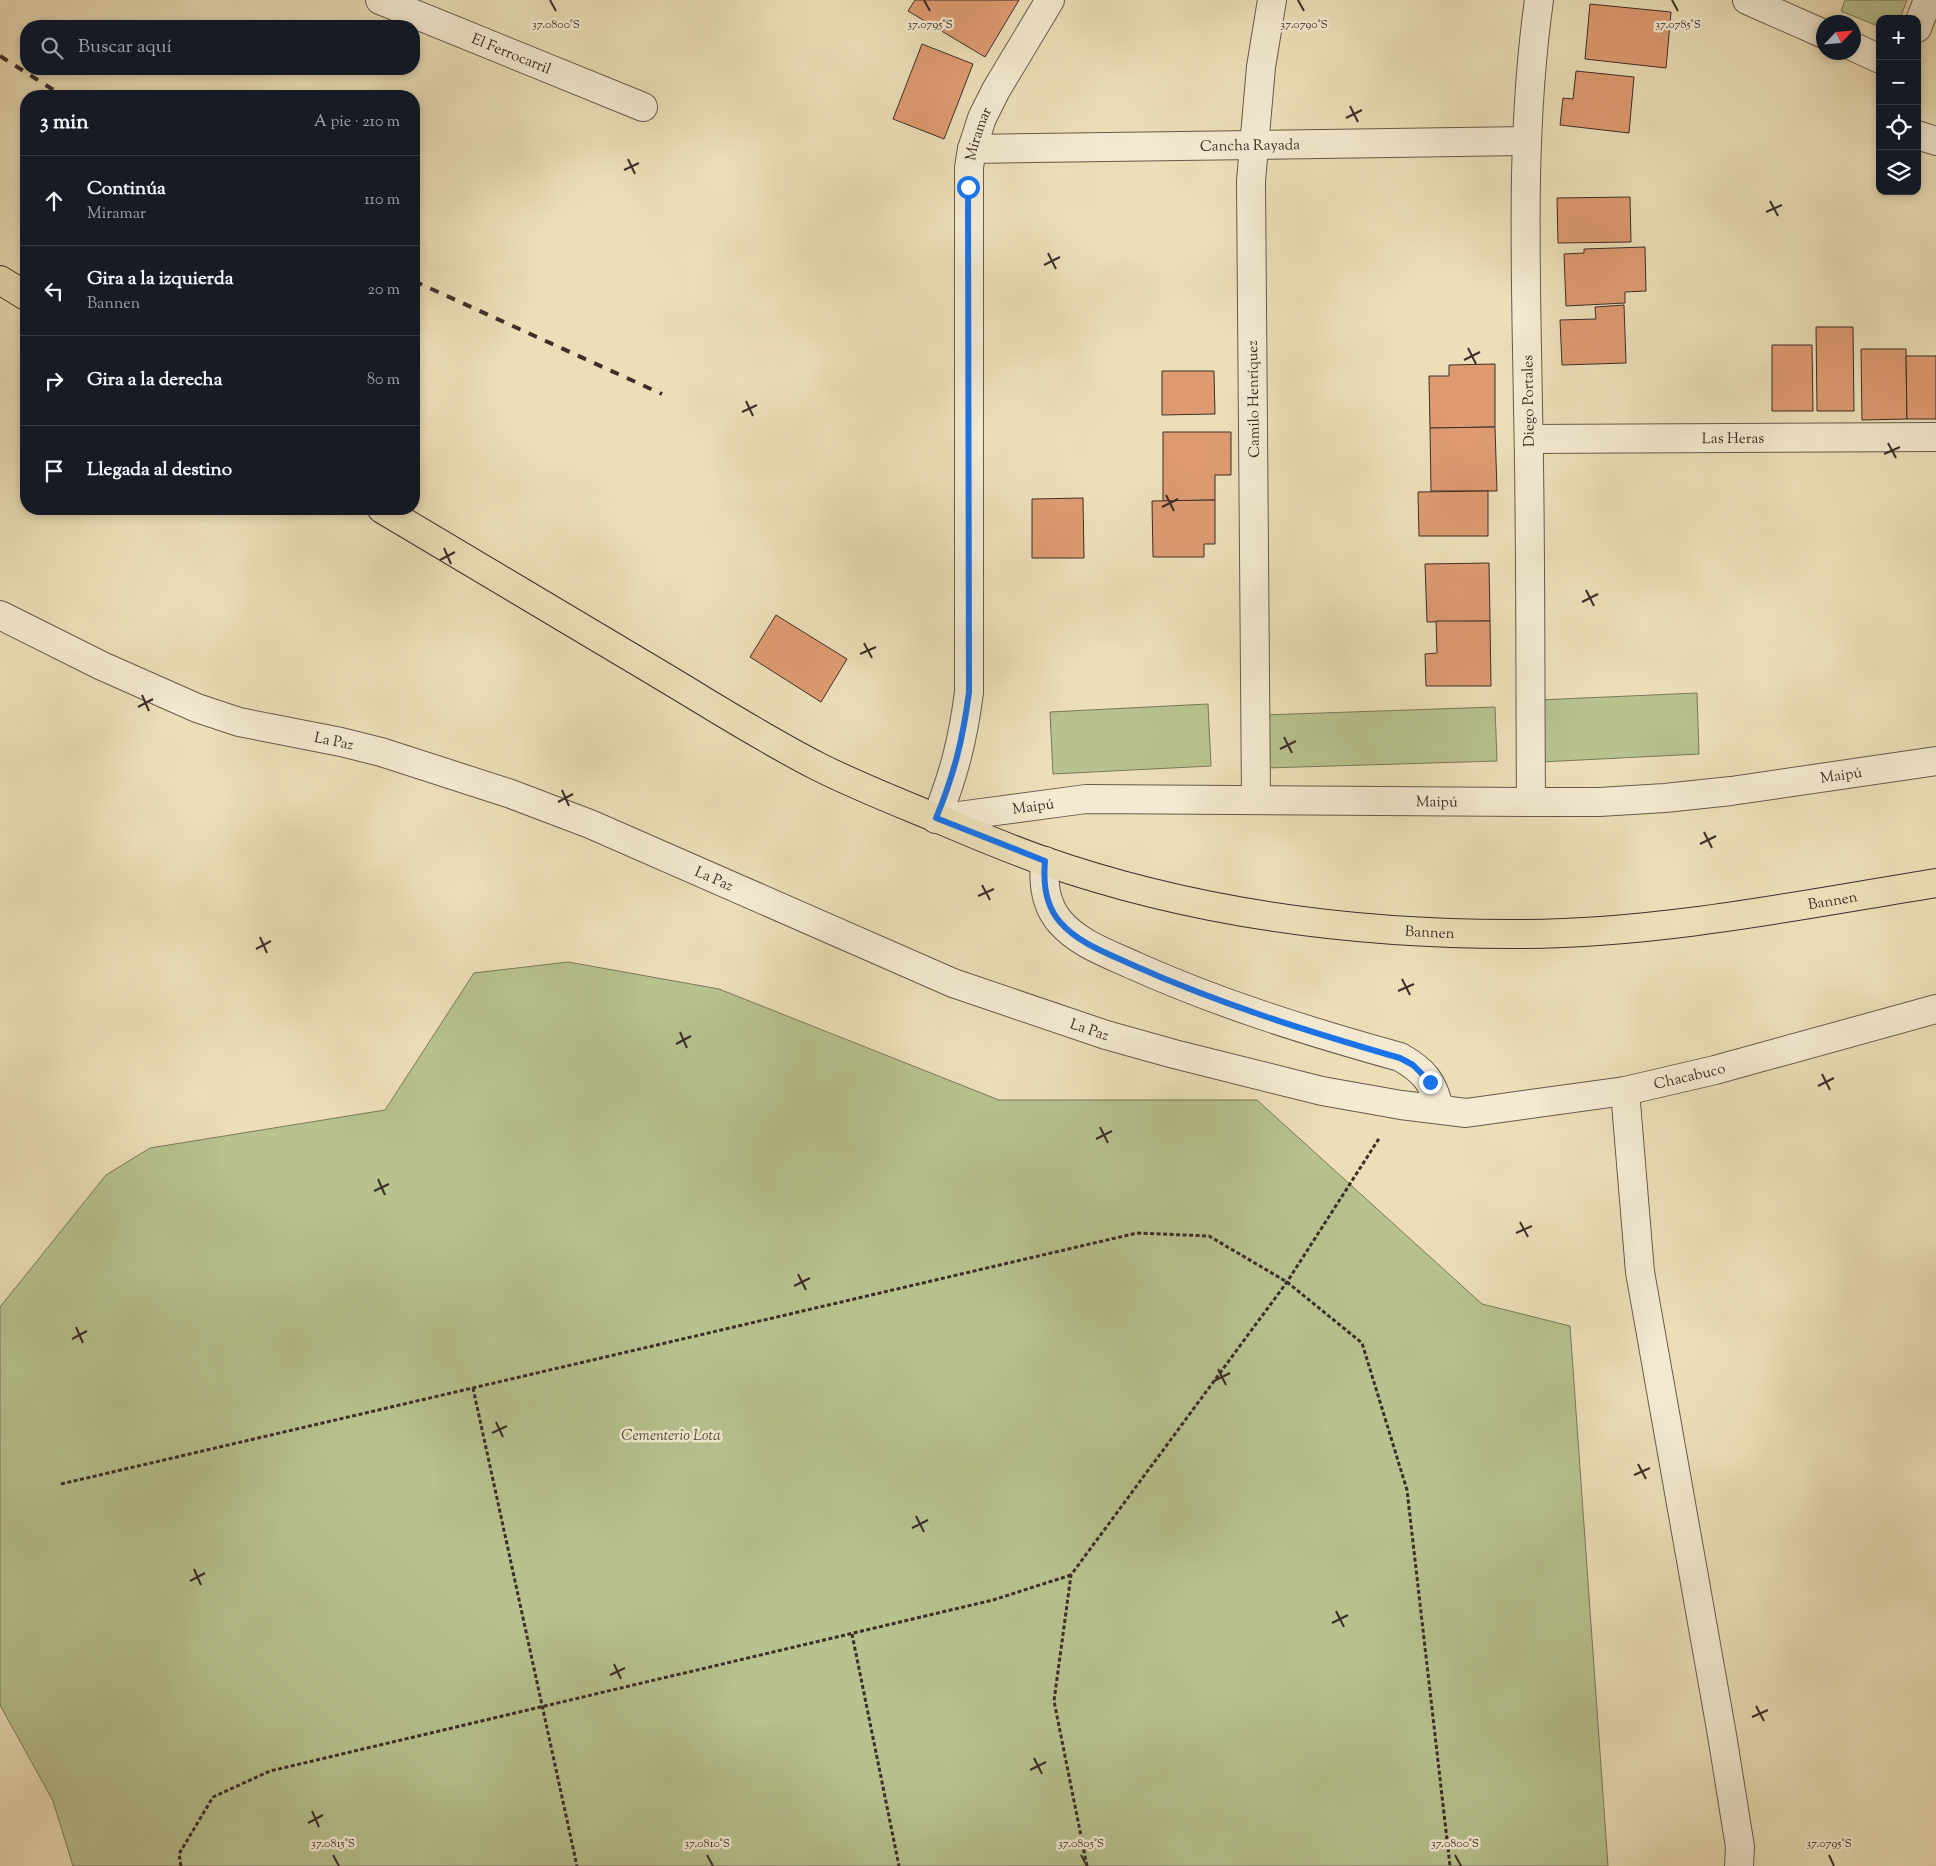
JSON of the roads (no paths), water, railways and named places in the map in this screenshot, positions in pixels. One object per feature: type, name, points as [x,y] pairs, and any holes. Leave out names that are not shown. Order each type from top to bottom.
[{"type":"main road","points":[[0,280],[20,292]]},
{"type":"main road","points":[[392,515],[744,725],[815,765],[880,796],[936,818]]},
{"type":"main road","name":"Bannen","points":[[936,818],[1045,861],[1115,882],[1186,900],[1249,912],[1346,926],[1436,933],[1525,934],[1600,931],[1674,924],[1936,883]]},
{"type":"street","name":"El Ferrocarril","points":[[380,0],[643,107]]},
{"type":"street","name":"Miramar","points":[[936,818],[950,786],[958,759],[969,692],[968,187],[972,149],[982,118],[996,90],[1050,0]]},
{"type":"street","name":"Camilo Henríquez","points":[[1256,800],[1251,191],[1253,144],[1261,67],[1272,0]]},
{"type":"street","name":"Diego Portales","points":[[1531,802],[1526,243],[1527,141],[1539,0]]},
{"type":"street","points":[[1747,0],[1816,30]]},
{"type":"street","points":[[1921,18],[1928,0]]},
{"type":"street","points":[[1861,50],[1876,57]]},
{"type":"street","points":[[1921,136],[1936,141]]},
{"type":"street","name":"Cancha Rayada","points":[[972,149],[1527,141]]},
{"type":"street","name":"Las Heras","points":[[1529,439],[1936,437]]},
{"type":"street","name":"La Paz","points":[[0,615],[102,666],[197,708],[239,722],[341,742],[381,752],[512,794],[668,857],[953,983],[1029,1010],[1174,1054],[1322,1091],[1400,1105],[1438,1109]]},
{"type":"street","name":"Maipú","points":[[936,818],[1086,799],[1599,802],[1731,791],[1936,761]]},
{"type":"street","points":[[1045,861],[1044,878],[1051,909],[1071,932],[1093,947],[1185,988],[1282,1022],[1400,1058],[1413,1065],[1430,1082],[1436,1095],[1438,1109]]},
{"type":"street","name":"Chacabuco","points":[[1438,1109],[1466,1112],[1625,1091],[1715,1070],[1936,1009]]},
{"type":"street","points":[[1625,1091],[1640,1272],[1722,1735],[1740,1847],[1739,1866]]},
{"type":"railway","points":[[0,56],[20,69]]},
{"type":"railway","points":[[30,75],[54,90]]},
{"type":"railway","points":[[420,284],[662,394]]},
{"type":"park label","name":"Cementerio Lota","points":[[671,1435]]}]
